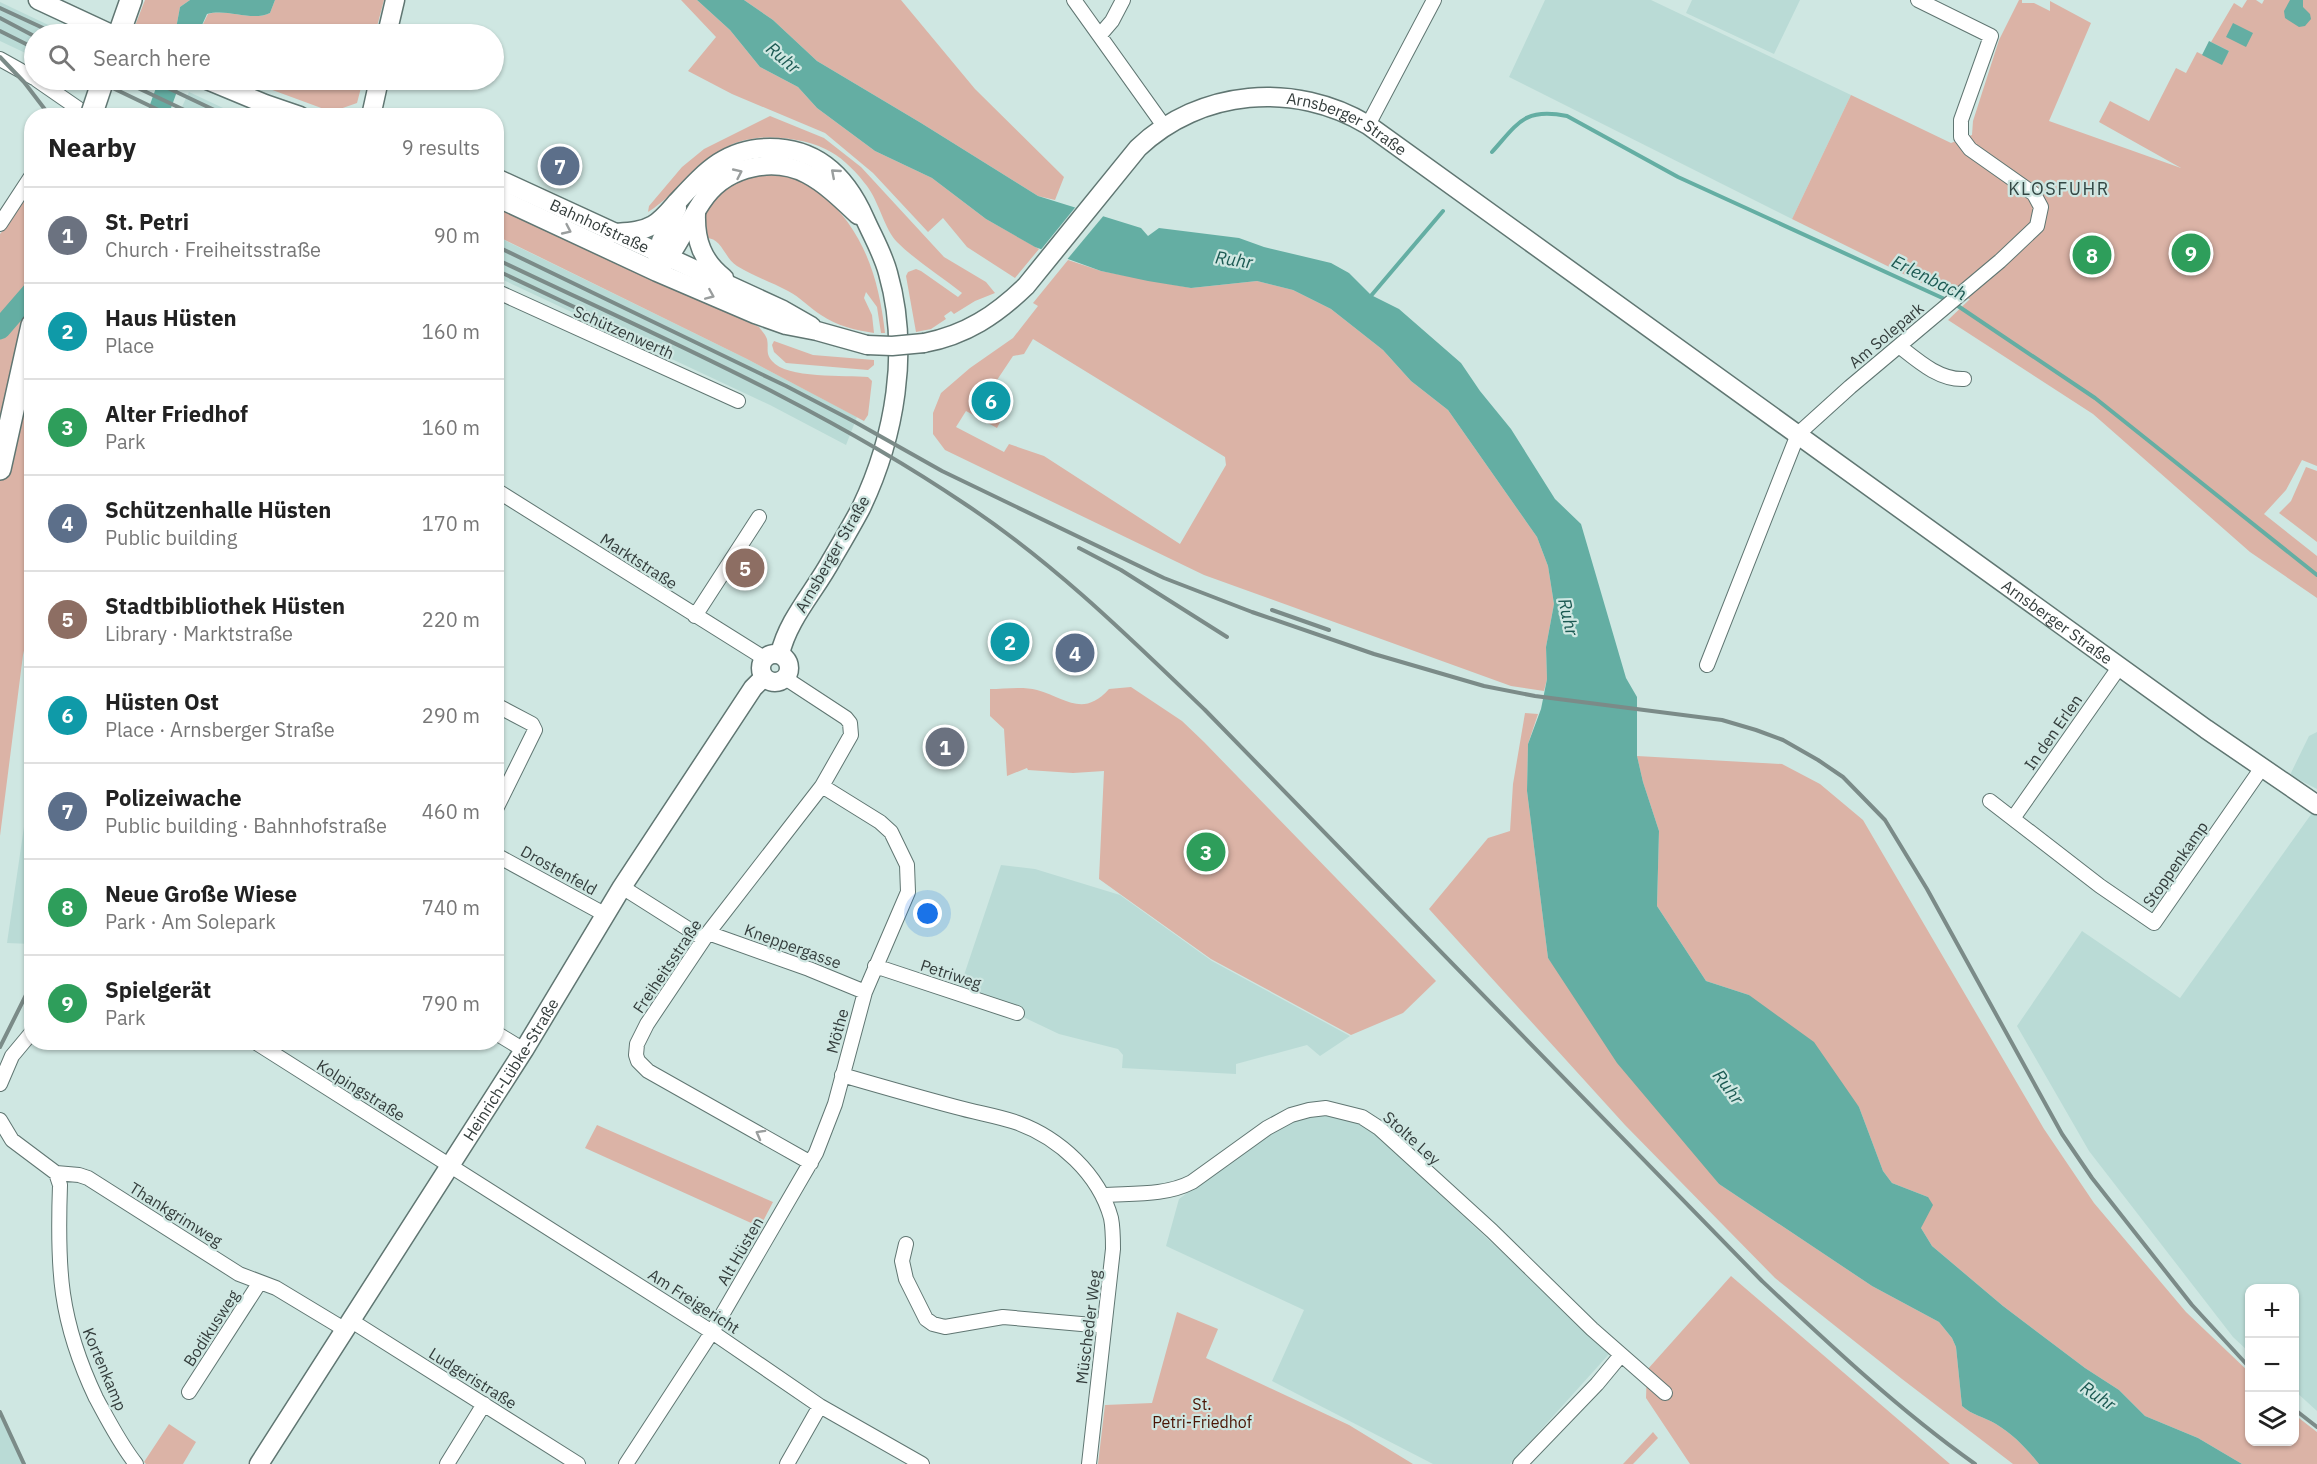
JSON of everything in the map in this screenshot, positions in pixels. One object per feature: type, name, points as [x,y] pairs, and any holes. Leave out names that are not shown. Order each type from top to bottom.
[{"type":"main road","points":[[123,24],[131,0]]},
{"type":"main road","points":[[89,108],[98,90]]},
{"type":"main road","points":[[0,469],[24,359]]},
{"type":"street","points":[[38,0],[90,24]]},
{"type":"street","points":[[389,24],[394,0]]},
{"type":"street","points":[[1074,0],[1164,126]]},
{"type":"street","points":[[1100,35],[1112,21],[1123,0]]},
{"type":"street","points":[[1368,125],[1434,0]]},
{"type":"street","name":"Am Solepark","points":[[1798,434],[2033,231],[2040,214],[2041,207],[2034,194],[1970,149],[1961,137],[1961,120],[1991,36],[1918,0]]},
{"type":"street","points":[[0,59],[24,72]]},
{"type":"street","points":[[52,90],[77,108]]},
{"type":"street","points":[[231,90],[277,108]]},
{"type":"street","points":[[372,108],[376,90]]},
{"type":"street","name":"Arnsberger Straße","points":[[661,261],[775,322],[867,345],[924,344],[951,337],[974,327],[1006,305],[1026,286],[1138,148],[1164,126],[1190,113],[1232,100],[1277,96],[1318,102],[1341,110],[1368,125],[2261,769],[2317,805]]},
{"type":"street","name":"Arnsberger Straße","points":[[613,233],[635,231],[653,225],[706,171],[728,157],[751,150],[782,148],[810,156],[834,172],[851,190],[884,262],[895,301],[897,364],[890,428],[861,507],[827,569],[772,656]]},
{"type":"street","name":"Arnsberger Straße","points":[[661,261],[707,194],[730,176],[748,168],[769,165],[789,167],[813,177],[866,222]]},
{"type":"street","name":"Bahnhofstraße","points":[[504,182],[613,233],[661,261]]},
{"type":"street","points":[[0,224],[24,187]]},
{"type":"street","points":[[661,261],[661,241],[683,196]]},
{"type":"street","name":"Bahnhofstraße","points":[[504,200],[661,261]]},
{"type":"street","name":"Arnsberger Straße","points":[[696,212],[696,234],[702,253],[717,273],[735,287]]},
{"type":"street","name":"Arnsberger Straße","points":[[661,261],[735,287],[796,316],[817,331]]},
{"type":"street","name":"Schützenwerth","points":[[504,295],[738,401]]},
{"type":"street","points":[[1899,346],[1922,364],[1953,379],[1964,379]]},
{"type":"street","points":[[1707,665],[1798,434]]},
{"type":"street","name":"Marktstraße","points":[[504,495],[695,616],[772,656]]},
{"type":"street","points":[[695,616],[759,517]]},
{"type":"street","points":[[772,656],[787,659],[790,667],[785,678],[777,682],[764,677],[761,668],[772,656]]},
{"type":"street","name":"In den Erlen","points":[[2014,817],[2120,666]]},
{"type":"street","name":"Heinrich-Lübke-Straße","points":[[259,1464],[524,1050],[622,887],[753,688],[764,677]]},
{"type":"street","name":"Freiheitsstraße","points":[[785,678],[846,718],[852,729],[848,742],[822,786],[706,936],[666,994],[641,1035],[636,1050],[638,1061],[648,1071],[811,1163]]},
{"type":"street","points":[[504,709],[532,724],[535,730],[504,793]]},
{"type":"street","name":"Stoppenkamp","points":[[2014,817],[2100,886],[2154,923],[2261,769]]},
{"type":"street","name":"Möthe","points":[[822,786],[886,826],[908,865],[908,892],[865,992],[842,1075],[1002,1118],[1036,1130],[1052,1139],[1064,1150],[1085,1172],[1102,1195]]},
{"type":"street","points":[[1990,801],[2014,817]]},
{"type":"street","name":"Drostenfeld","points":[[504,859],[606,915]]},
{"type":"street","name":"Kneppergasse","points":[[622,887],[706,936],[809,969],[865,992]]},
{"type":"street","name":"Petriweg","points":[[875,966],[1017,1013]]},
{"type":"street","points":[[504,1038],[524,1050]]},
{"type":"street","points":[[0,1084],[12,1056],[24,1042]]},
{"type":"street","name":"Kolpingstraße","points":[[268,1050],[449,1166]]},
{"type":"street","name":"Alt Hüsten","points":[[626,1464],[712,1332],[811,1163],[828,1125],[842,1075]]},
{"type":"street","name":"Stolte Ley","points":[[1102,1195],[1166,1191],[1179,1188],[1192,1182],[1268,1128],[1300,1112],[1326,1108],[1354,1114],[1374,1124],[1492,1231],[1621,1355],[1665,1393]]},
{"type":"street","name":"Thankgrimweg","points":[[0,1120],[12,1140],[56,1173],[88,1178],[239,1274],[276,1288],[347,1324]]},
{"type":"street","name":"Am Freigericht","points":[[449,1166],[712,1332],[820,1406],[922,1464]]},
{"type":"street","name":"Kortenkamp","points":[[56,1173],[60,1185],[60,1275],[70,1335],[99,1403],[136,1464]]},
{"type":"street","name":"Müscheder Weg","points":[[1089,1464],[1113,1249],[1111,1218],[1102,1195]]},
{"type":"street","points":[[906,1244],[902,1261],[903,1272],[926,1319],[936,1326],[945,1327],[1003,1317],[1104,1326]]},
{"type":"street","name":"Bodikusweg","points":[[189,1392],[260,1282]]},
{"type":"street","name":"Ludgeristraße","points":[[347,1324],[484,1404],[578,1464]]},
{"type":"street","points":[[1520,1464],[1597,1384],[1621,1355]]},
{"type":"street","points":[[447,1464],[484,1404]]},
{"type":"street","points":[[787,1464],[820,1406]]},
{"type":"shaded area","points":[[1545,0],[1651,0],[1851,95],[1792,219],[1509,77]]},
{"type":"shaded area","points":[[1692,0],[1800,0],[1774,54],[1686,13]]},
{"type":"shaded area","points":[[0,2],[47,24],[24,24],[24,52],[0,41]]},
{"type":"shaded area","points":[[189,92],[223,108],[181,108]]},
{"type":"shaded area","points":[[504,240],[747,359],[857,417],[846,445],[770,405],[504,280]]},
{"type":"shaded area","points":[[2317,732],[2317,789],[2290,775],[2309,736]]},
{"type":"shaded area","points":[[2317,806],[2317,1411],[2299,1395],[2299,1284],[2245,1284],[2245,1348],[2233,1337],[2089,1151],[2017,1026],[2082,931],[2180,998]]},
{"type":"shaded area","points":[[24,827],[24,944],[7,943]]},
{"type":"shaded area","points":[[1001,865],[1035,869],[1120,895],[1212,961],[1350,1036],[1320,1056],[1307,1045],[1236,1064],[1236,1074],[1122,1068],[1123,1055],[1118,1049],[1059,1034],[960,987]]},
{"type":"shaded area","points":[[1327,1112],[1359,1119],[1610,1353],[1510,1464],[1433,1464],[1272,1381],[1304,1310],[1166,1246],[1179,1199],[1276,1127],[1300,1117]]},
{"type":"shaded area","points":[[0,1412],[26,1464],[0,1464]]},
{"type":"green space","points":[[145,0],[190,0],[180,7],[177,24],[136,24]]},
{"type":"green space","points":[[275,0],[384,0],[378,24],[203,24],[208,14],[255,16],[270,13]]},
{"type":"green space","points":[[681,0],[697,0],[730,30],[760,67],[798,87],[817,108],[875,151],[932,178],[986,219],[1039,249],[1015,278],[967,247],[943,218],[928,232],[873,173],[825,133],[732,94],[688,71],[716,37]]},
{"type":"green space","points":[[744,0],[901,0],[975,89],[1064,177],[1055,200],[1038,196],[817,61],[773,20]]},
{"type":"green space","points":[[2019,0],[2022,0],[2022,3],[2034,3],[2050,11],[2050,1],[2091,23],[2049,121],[2181,168],[2099,122],[2110,101],[2149,121],[2176,68],[2186,73],[2197,52],[2222,64],[2229,51],[2211,42],[2234,3],[2242,8],[2247,0],[2256,0],[2262,4],[2264,0],[2317,0],[2317,466],[2302,460],[2286,490],[2264,514],[2317,556],[2317,598],[2250,552],[2093,414],[1948,320],[1970,299],[1940,292],[1792,219],[1851,95],[1951,143],[1972,135],[1973,121],[1999,40]]},
{"type":"green space","points":[[272,90],[360,90],[357,103],[343,108],[321,108]]},
{"type":"green space","points":[[770,116],[824,138],[861,167],[944,257],[986,282],[995,293],[975,301],[954,314],[951,311],[944,316],[946,319],[931,329],[916,332],[906,276],[908,272],[916,269],[958,297],[962,293],[897,242],[871,193],[850,167],[831,152],[807,142],[766,138],[729,146],[705,161],[669,196],[648,212],[649,206],[682,167],[704,149]]},
{"type":"green space","points":[[770,172],[804,180],[835,207],[848,222],[867,256],[873,274],[879,293],[885,333],[881,333],[877,307],[866,292],[864,298],[872,315],[874,333],[846,327],[827,319],[792,293],[737,266],[719,244],[705,238],[704,214],[708,206],[729,184]]},
{"type":"green space","points":[[24,201],[24,651],[0,836],[0,234]]},
{"type":"green space","points":[[504,212],[759,327],[767,339],[770,358],[779,367],[803,373],[868,377],[872,381],[868,415],[864,421],[747,359],[504,239]]},
{"type":"green space","points":[[1068,260],[1101,271],[1191,288],[1257,281],[1293,290],[1331,309],[1383,350],[1411,381],[1448,410],[1537,537],[1548,566],[1554,604],[1546,647],[1547,679],[1544,691],[1511,686],[1204,575],[945,450],[933,434],[933,413],[941,393],[970,368],[1013,338],[1038,306],[1033,303]],"holes":[[[1033,339],[1225,457],[1226,465],[1180,544],[1044,456],[1009,444],[1004,452],[956,427],[966,411],[997,428],[1012,399],[1009,393],[995,383],[1013,356],[1024,354]]]},
{"type":"green space","points":[[774,341],[813,355],[874,360],[874,365],[868,370],[786,363],[774,352],[772,345]]},
{"type":"green space","points":[[2306,467],[2317,471],[2317,542],[2279,513],[2291,501]]},
{"type":"green space","points":[[1131,687],[1182,721],[1204,742],[1436,981],[1403,1013],[1351,1035],[1211,959],[1099,879],[1104,771],[1073,773],[1028,770],[1027,768],[1007,776],[1004,729],[990,716],[990,689],[1032,689],[1082,704],[1091,703],[1100,698],[1109,689]]},
{"type":"green space","points":[[1525,713],[1538,714],[1528,744],[1527,791],[1548,958],[1719,1184],[1872,1286],[1939,1322],[1956,1347],[1962,1406],[2008,1433],[2039,1464],[2013,1464],[1775,1278],[1625,1125],[1429,909],[1488,838],[1510,831],[1513,784]]},
{"type":"green space","points":[[1637,756],[1782,764],[1820,784],[1863,820],[2044,1129],[2094,1203],[2186,1312],[2245,1368],[2245,1446],[2299,1446],[2299,1418],[2317,1432],[2317,1464],[2242,1464],[2198,1438],[2145,1416],[2119,1390],[2085,1368],[2003,1306],[1932,1246],[1921,1228],[1928,1197],[1892,1183],[1883,1171],[1859,1107],[1749,995],[1706,981],[1657,906],[1659,831]]},
{"type":"green space","points":[[597,1125],[773,1202],[760,1227],[585,1148]]},
{"type":"green space","points":[[1731,1276],[1950,1464],[1690,1464],[1646,1398],[1647,1370]]},
{"type":"green space","name":"St. Petri-Friedhof","points":[[1177,1312],[1218,1329],[1206,1358],[1349,1425],[1413,1464],[1098,1464],[1105,1405],[1152,1403]]},
{"type":"green space","points":[[169,1424],[196,1442],[183,1464],[146,1464],[144,1462]]},
{"type":"green space","points":[[1653,1432],[1658,1438],[1633,1464],[1623,1464]]},
{"type":"water","points":[[190,0],[275,0],[270,13],[255,16],[207,14],[202,24],[177,24],[180,7]]},
{"type":"water","name":"Ruhr","points":[[697,0],[744,0],[773,20],[817,61],[1038,196],[1141,228],[1148,236],[1159,228],[1239,238],[1264,247],[1331,263],[1349,273],[1371,295],[1399,309],[1461,363],[1511,429],[1555,499],[1581,524],[1626,678],[1637,697],[1637,756],[1659,831],[1657,906],[1706,981],[1749,995],[1814,1042],[1859,1107],[1883,1171],[1892,1183],[1928,1197],[1933,1205],[1921,1228],[1932,1246],[2003,1306],[2085,1368],[2119,1390],[2145,1416],[2198,1438],[2242,1464],[2039,1464],[2008,1433],[1962,1406],[1956,1347],[1939,1322],[1872,1286],[1719,1184],[1617,1063],[1548,958],[1527,791],[1528,744],[1541,709],[1547,679],[1546,647],[1554,604],[1548,566],[1537,537],[1448,410],[1411,381],[1383,350],[1331,309],[1293,290],[1257,281],[1191,288],[1148,281],[1101,271],[1035,247],[986,219],[932,178],[875,151],[817,108],[798,87],[760,67],[730,30]]},
{"type":"water","points":[[2290,0],[2303,0],[2303,7],[2310,14],[2311,19],[2305,26],[2299,27],[2285,18],[2284,11]]},
{"type":"water","points":[[2233,23],[2253,33],[2246,47],[2226,37]]},
{"type":"water","points":[[2209,41],[2229,51],[2222,65],[2202,55]]},
{"type":"pier","points":[[1078,204],[1105,214],[1065,262],[1039,252]]},
{"type":"waterway","points":[[160,108],[166,90]]},
{"type":"waterway","name":"Erlenbach","points":[[1492,152],[1516,125],[1532,116],[1541,114],[1567,116],[1678,177],[1949,301]]},
{"type":"waterway","points":[[1370,297],[1443,211]]},
{"type":"waterway","points":[[0,329],[24,301]]},
{"type":"waterway","name":"Erlenbach","points":[[1955,304],[2095,398],[2317,575]]},
{"type":"railway","points":[[0,8],[34,24]]},
{"type":"railway","points":[[0,18],[24,31]]},
{"type":"railway","points":[[0,31],[24,43]]},
{"type":"railway","points":[[0,57],[24,82]]},
{"type":"railway","points":[[30,90],[44,108]]},
{"type":"railway","points":[[117,90],[154,108]]},
{"type":"railway","points":[[142,90],[180,108]]},
{"type":"railway","points":[[172,90],[210,108]]},
{"type":"railway","points":[[504,250],[786,386],[942,471],[1164,578],[1252,612],[1374,654],[1484,686],[1535,696],[1722,720],[1783,740],[1818,760],[1843,777],[1885,820],[1927,889],[2062,1134],[2092,1178],[2192,1305],[2245,1363]]},
{"type":"railway","points":[[504,263],[735,373],[852,435],[965,504],[1060,576],[1205,710],[1762,1281],[1892,1399],[1975,1464]]},
{"type":"railway","points":[[504,274],[659,347]]},
{"type":"railway","points":[[1079,548],[1121,570],[1227,637]]},
{"type":"railway","points":[[1272,610],[1329,630]]},
{"type":"railway","points":[[0,1047],[24,999]]},
{"type":"railway","points":[[0,1412],[24,1464]]},
{"type":"railway","points":[[2299,1413],[2317,1427]]},
{"type":"place","name":"Polizeiwache","points":[[560,166]]},
{"type":"place","name":"Spielgerät","points":[[2191,253]]},
{"type":"place","name":"Neue Große Wiese","points":[[2092,255]]},
{"type":"place","name":"Hüsten Ost","points":[[991,401]]},
{"type":"place","name":"Stadtbibliothek Hüsten","points":[[745,568]]},
{"type":"place","name":"Haus Hüsten","points":[[1010,642]]},
{"type":"place","name":"Schützenhalle Hüsten","points":[[1075,653]]},
{"type":"place","name":"St. Petri","points":[[945,747]]},
{"type":"place","name":"Alter Friedhof","points":[[1206,852]]},
{"type":"district","name":"KLOSFUHR","points":[[2059,189]]}]
